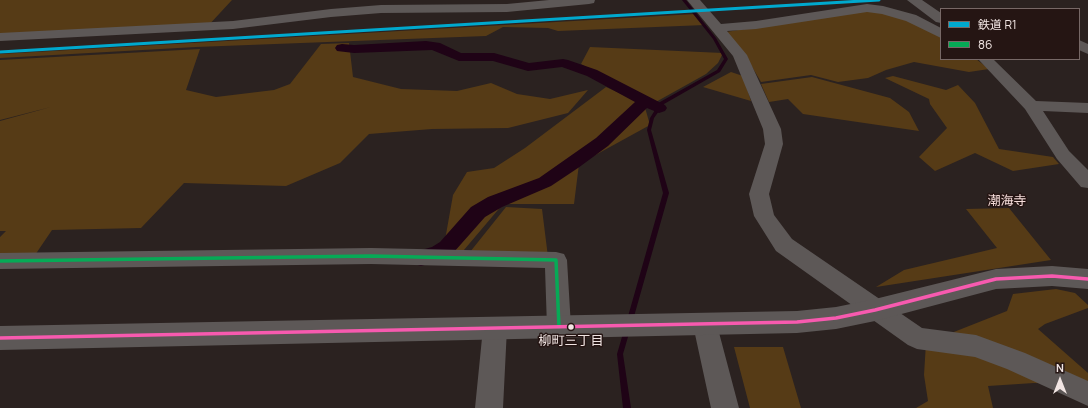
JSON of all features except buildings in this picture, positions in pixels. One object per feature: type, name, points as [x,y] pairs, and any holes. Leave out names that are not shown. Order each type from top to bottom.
[{"type":"street","points":[[0,37],[233,25],[331,13],[381,9],[507,8],[589,0]]},
{"type":"street","points":[[693,0],[740,55],[772,129],[774,144],[759,194],[764,216],[784,245],[917,338],[976,346],[1016,361],[1088,394]]},
{"type":"street","points":[[913,0],[940,18]]},
{"type":"street","points":[[718,28],[756,25],[867,8],[883,10],[911,18],[940,33]]},
{"type":"street","points":[[986,60],[1031,106],[1063,155],[1088,182]]},
{"type":"street","points":[[1031,106],[1088,108]]},
{"type":"street","points":[[0,261],[371,256],[556,260],[558,327]]},
{"type":"street","points":[[0,338],[752,324],[836,318],[875,310],[996,279],[1052,276],[1088,279]]},
{"type":"street","points":[[705,325],[725,408]]},
{"type":"street","points":[[489,408],[495,328]]},
{"type":"shaded area","points":[[0,0],[232,0],[207,27],[0,36]]},
{"type":"shaded area","points":[[876,11],[901,17],[940,36],[940,60],[977,60],[989,69],[969,72],[914,62],[886,70],[868,78],[838,82],[811,75],[761,82],[748,60],[726,32],[843,13]]},
{"type":"shaded area","points":[[695,14],[705,25],[558,31],[548,28],[503,27],[486,36],[196,47],[0,58],[0,54]]},
{"type":"shaded area","points":[[349,43],[353,77],[401,89],[457,91],[491,83],[517,94],[550,99],[588,90],[568,113],[508,128],[432,129],[369,134],[340,163],[286,186],[184,183],[141,228],[52,230],[33,258],[0,260],[0,237],[6,231],[0,231],[0,121],[51,107],[0,120],[0,60],[200,49],[186,90],[216,97],[274,90],[290,84],[321,44]]},
{"type":"shaded area","points":[[590,47],[723,53],[718,63],[706,74],[654,103],[581,64]]},
{"type":"shaded area","points":[[731,72],[743,76],[751,101],[703,87]]},
{"type":"shaded area","points":[[893,76],[946,90],[958,85],[975,103],[999,149],[1053,157],[1059,164],[1013,171],[975,153],[935,171],[919,157],[947,128],[930,104],[929,99],[885,78]]},
{"type":"shaded area","points":[[812,77],[890,98],[909,112],[919,131],[803,114],[788,99],[769,102],[761,84]]},
{"type":"shaded area","points":[[606,87],[644,104],[650,125],[579,164],[574,204],[503,204],[458,257],[442,257],[453,195],[467,172],[494,168],[525,148]]},
{"type":"shaded area","points":[[506,207],[542,209],[548,257],[466,257]]},
{"type":"shaded area","points":[[1009,208],[1051,260],[876,287],[904,270],[997,248],[966,209]]},
{"type":"shaded area","points":[[1056,289],[1075,293],[1088,305],[1088,308],[1045,324],[1038,329],[1088,373],[1088,390],[1065,384],[1034,383],[988,386],[993,408],[916,408],[928,401],[924,375],[926,343],[1007,311],[1013,294]]},
{"type":"shaded area","points":[[734,347],[783,347],[801,408],[750,408]]},
{"type":"waterway","points":[[630,320],[666,193],[649,130],[652,118],[662,103],[719,71],[726,59],[715,39],[684,0]]},
{"type":"waterway","points":[[342,48],[354,49],[426,45],[435,46],[459,57],[494,57],[528,67],[563,63],[592,73],[659,108]]},
{"type":"waterway","points":[[421,258],[439,253],[447,247],[478,212],[495,202],[545,182],[572,164],[602,142],[645,101]]},
{"type":"waterway","points":[[627,330],[620,354],[627,408]]},
{"type":"rail line","name":"R1","points":[[0,52],[879,0]]},
{"type":"transit line","name":"86","points":[[0,261],[371,256],[556,260],[559,327]]},
{"type":"transit line","points":[[0,338],[797,322],[836,318],[875,310],[996,279],[1052,276],[1088,279]]},
{"type":"place","name":"柳町三丁目","points":[[571,327]]},
{"type":"district","name":"潮海寺","points":[[1007,201]]}]
